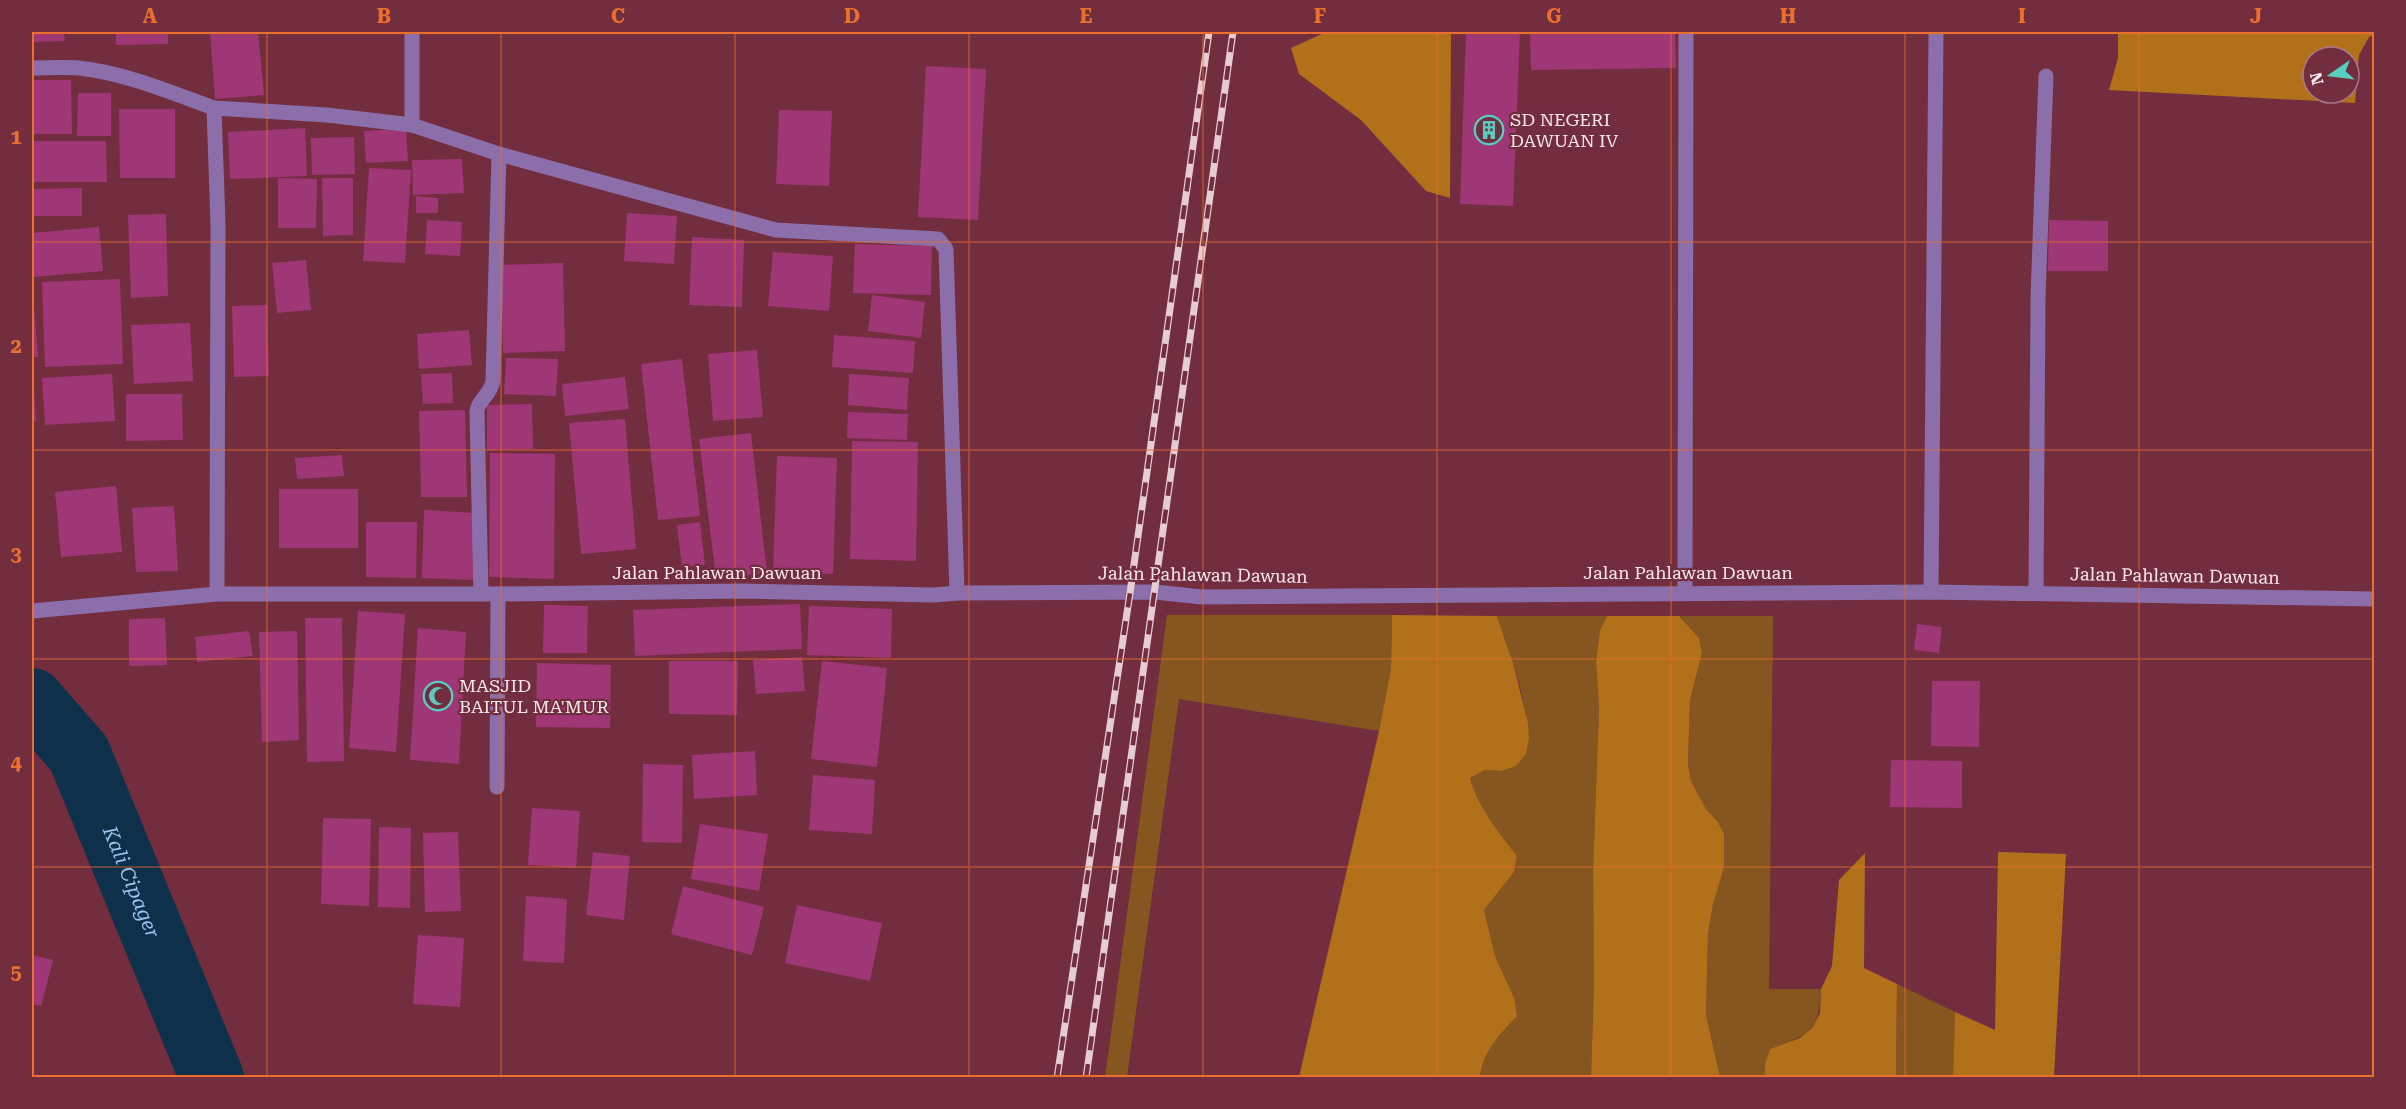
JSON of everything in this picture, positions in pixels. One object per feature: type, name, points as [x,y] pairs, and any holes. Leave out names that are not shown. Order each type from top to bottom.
[{"type":"street","points":[[412,32],[412,125]]},
{"type":"street","points":[[1686,32],[1686,593]]},
{"type":"street","points":[[1931,592],[1936,32]]},
{"type":"street","points":[[32,68],[79,69],[115,76],[143,83],[214,108],[327,115],[412,125],[499,154],[776,230],[938,239],[946,249],[957,592]]},
{"type":"street","points":[[2036,592],[2038,297],[2046,76]]},
{"type":"street","points":[[214,108],[218,224],[217,594]]},
{"type":"street","points":[[481,594],[477,406],[491,391],[493,381],[499,154]]},
{"type":"street","name":"Jalan Pahlawan Dawuan","points":[[32,611],[217,594],[741,591],[934,595],[957,592],[1155,592],[1202,597],[2036,592],[2374,599]]},
{"type":"street","points":[[497,787],[498,594]]},
{"type":"shaded area","points":[[1326,32],[1451,32],[1450,198],[1426,191],[1361,120],[1299,74],[1291,48]]},
{"type":"shaded area","points":[[2118,32],[2374,32],[2361,51],[2361,45],[2301,45],[2301,100],[2109,90],[2118,58]]},
{"type":"shaded area","points":[[1167,615],[1392,615],[1391,668],[1379,731],[1179,699],[1127,1077],[1105,1078]]},
{"type":"shaded area","points":[[1392,615],[1497,616],[1513,663],[1528,723],[1529,738],[1526,754],[1516,766],[1501,771],[1485,770],[1470,778],[1496,829],[1517,856],[1514,872],[1484,910],[1495,956],[1515,1000],[1517,1016],[1489,1051],[1480,1077],[1299,1077],[1379,731],[1391,668]]},
{"type":"shaded area","points":[[1497,616],[1607,616],[1600,630],[1596,662],[1599,709],[1593,871],[1594,983],[1591,1077],[1480,1077],[1489,1051],[1517,1015],[1515,1000],[1495,956],[1484,910],[1514,872],[1517,857],[1484,809],[1470,778],[1485,770],[1501,771],[1526,754],[1528,739],[1524,703]]},
{"type":"shaded area","points":[[1607,616],[1679,616],[1699,638],[1702,653],[1690,700],[1688,765],[1691,781],[1706,809],[1717,821],[1724,834],[1724,867],[1713,904],[1708,934],[1706,1015],[1720,1077],[1591,1077],[1594,983],[1593,871],[1599,709],[1596,662],[1600,630]]},
{"type":"shaded area","points":[[1679,616],[1773,616],[1769,989],[1821,989],[1818,1015],[1814,1024],[1794,1040],[1770,1049],[1765,1064],[1765,1077],[1720,1077],[1706,1015],[1708,934],[1713,904],[1717,821],[1706,809],[1691,781],[1688,765],[1690,700],[1702,653],[1699,638]]},
{"type":"shaded area","points":[[1998,852],[2066,854],[2054,1077],[1953,1077],[1955,1012],[1995,1030]]},
{"type":"shaded area","points":[[1865,853],[1864,968],[1897,984],[1896,1077],[1765,1077],[1765,1064],[1770,1049],[1800,1038],[1812,1028],[1820,1013],[1821,989],[1832,966],[1839,880]]},
{"type":"shaded area","points":[[1897,984],[1955,1012],[1953,1077],[1896,1078]]},
{"type":"building","points":[[32,32],[64,32],[65,41],[32,42]]},
{"type":"building","points":[[116,32],[168,32],[168,44],[116,45]]},
{"type":"building","points":[[210,32],[258,32],[264,95],[215,99]]},
{"type":"building","name":"SD NEGERI DAWUAN IV","points":[[1466,32],[1520,32],[1513,206],[1460,204]]},
{"type":"building","name":"SD NEGERI DAWUAN IV","points":[[1530,32],[1675,32],[1676,68],[1531,70]]},
{"type":"building","points":[[926,66],[986,69],[978,220],[918,217]]},
{"type":"building","points":[[32,80],[71,80],[72,134],[32,134]]},
{"type":"building","points":[[78,93],[111,93],[111,136],[77,136]]},
{"type":"building","points":[[119,109],[175,109],[175,178],[120,178]]},
{"type":"building","points":[[779,110],[832,111],[829,186],[776,184]]},
{"type":"building","points":[[305,128],[307,176],[230,179],[228,132]]},
{"type":"building","points":[[406,129],[408,161],[366,163],[364,131]]},
{"type":"building","points":[[354,137],[355,174],[312,175],[311,138]]},
{"type":"building","points":[[32,141],[106,141],[107,182],[32,182]]},
{"type":"building","points":[[462,159],[464,193],[413,195],[412,160]]},
{"type":"building","points":[[369,168],[411,170],[405,263],[363,261]]},
{"type":"building","points":[[278,178],[317,179],[316,228],[278,228]]},
{"type":"building","points":[[322,178],[353,178],[353,235],[323,236]]},
{"type":"building","points":[[82,188],[82,216],[33,216],[33,189]]},
{"type":"building","points":[[416,196],[438,198],[438,213],[416,213]]},
{"type":"building","points":[[627,213],[677,216],[674,264],[624,261]]},
{"type":"building","points":[[166,214],[168,296],[131,298],[128,215]]},
{"type":"building","points":[[427,220],[462,222],[460,256],[425,254]]},
{"type":"building","points":[[2049,220],[2108,221],[2108,271],[2048,271]]},
{"type":"building","points":[[99,227],[103,271],[34,277],[32,233]]},
{"type":"building","points":[[692,237],[744,240],[742,307],[689,305]]},
{"type":"building","points":[[855,244],[932,246],[931,295],[853,293]]},
{"type":"building","points":[[773,252],[833,256],[829,311],[768,306]]},
{"type":"building","points":[[306,260],[311,310],[277,313],[272,263]]},
{"type":"building","points":[[563,263],[565,351],[503,353],[501,265]]},
{"type":"building","points":[[120,279],[123,364],[45,367],[42,282]]},
{"type":"building","points":[[32,292],[38,357],[32,358]]},
{"type":"building","points":[[872,295],[925,302],[921,338],[868,331]]},
{"type":"building","points":[[267,305],[269,376],[234,377],[232,306]]},
{"type":"building","points":[[190,323],[193,381],[134,384],[131,325]]},
{"type":"building","points":[[469,330],[472,365],[419,369],[417,334]]},
{"type":"building","points":[[834,335],[915,341],[913,373],[832,367]]},
{"type":"building","points":[[757,350],[763,417],[713,421],[708,354]]},
{"type":"building","points":[[506,358],[558,359],[556,396],[504,394]]},
{"type":"building","points":[[682,359],[700,516],[658,520],[641,364]]},
{"type":"building","points":[[452,373],[453,403],[423,404],[421,374]]},
{"type":"building","points":[[112,374],[115,421],[45,425],[42,378]]},
{"type":"building","points":[[849,374],[909,378],[907,410],[848,405]]},
{"type":"building","points":[[33,376],[36,421],[32,421]]},
{"type":"building","points":[[625,377],[629,409],[565,416],[562,384]]},
{"type":"building","points":[[126,394],[182,394],[183,440],[126,441]]},
{"type":"building","points":[[532,404],[533,449],[487,450],[487,405]]},
{"type":"building","points":[[465,410],[467,497],[421,497],[419,411]]},
{"type":"building","points":[[848,412],[908,414],[907,440],[847,438]]},
{"type":"building","points":[[625,419],[636,549],[581,554],[569,423]]},
{"type":"building","points":[[751,433],[767,573],[716,579],[699,439]]},
{"type":"building","points":[[852,441],[918,442],[916,561],[850,559]]},
{"type":"building","points":[[490,453],[555,454],[554,579],[489,577]]},
{"type":"building","points":[[342,455],[344,476],[297,479],[295,458]]},
{"type":"building","points":[[777,456],[837,458],[833,574],[773,572]]},
{"type":"building","points":[[116,486],[122,552],[61,557],[55,492]]},
{"type":"building","points":[[279,489],[358,489],[358,548],[279,548]]},
{"type":"building","points":[[174,506],[178,571],[136,572],[132,508]]},
{"type":"building","points":[[424,510],[475,513],[473,580],[422,578]]},
{"type":"building","points":[[366,522],[417,522],[416,578],[366,577]]},
{"type":"building","points":[[700,522],[705,565],[682,567],[677,525]]},
{"type":"building","points":[[800,604],[802,649],[635,656],[633,610]]},
{"type":"building","points":[[544,605],[588,606],[587,653],[543,653]]},
{"type":"building","points":[[809,606],[892,609],[891,658],[807,655]]},
{"type":"building","points":[[358,611],[405,614],[396,752],[349,748]]},
{"type":"building","points":[[165,618],[167,665],[129,666],[129,619]]},
{"type":"building","points":[[305,618],[342,618],[344,761],[307,762]]},
{"type":"building","points":[[1917,624],[1942,627],[1939,653],[1914,650]]},
{"type":"building","name":"MASJID BAITUL MA'MUR","points":[[418,628],[466,632],[459,764],[410,760]]},
{"type":"building","points":[[249,631],[253,656],[197,662],[195,637]]},
{"type":"building","points":[[297,631],[299,740],[262,742],[259,632]]},
{"type":"building","points":[[802,657],[805,691],[756,694],[753,660]]},
{"type":"building","points":[[669,661],[738,661],[737,715],[669,714]]},
{"type":"building","points":[[822,661],[887,668],[877,767],[811,759]]},
{"type":"building","points":[[537,663],[611,665],[610,728],[536,727]]},
{"type":"building","points":[[1932,681],[1980,681],[1979,747],[1931,746]]},
{"type":"building","points":[[755,751],[757,795],[694,799],[692,755]]},
{"type":"building","points":[[1891,760],[1962,761],[1962,808],[1890,807]]},
{"type":"building","points":[[643,764],[683,765],[682,843],[642,842]]},
{"type":"building","points":[[813,775],[875,780],[872,834],[809,830]]},
{"type":"building","points":[[532,808],[580,811],[576,868],[528,865]]},
{"type":"building","points":[[323,818],[371,819],[369,906],[321,904]]},
{"type":"building","points":[[700,824],[768,834],[759,891],[691,879]]},
{"type":"building","points":[[379,827],[411,828],[410,908],[378,907]]},
{"type":"building","points":[[458,832],[461,911],[425,912],[423,833]]},
{"type":"building","points":[[593,852],[630,856],[624,920],[586,915]]},
{"type":"building","points":[[683,886],[764,907],[752,955],[671,934]]},
{"type":"building","points":[[526,896],[567,899],[564,963],[523,961]]},
{"type":"building","points":[[797,905],[882,923],[870,981],[785,963]]},
{"type":"building","points":[[418,935],[464,938],[460,1007],[413,1004]]},
{"type":"building","points":[[32,955],[53,960],[41,1006],[32,1004]]},
{"type":"waterway","name":"Kali Cipager","points":[[32,700],[79,754],[212,1078]]},
{"type":"railway","points":[[1057,1078],[1130,593],[1209,32]]},
{"type":"railway","points":[[1086,1078],[1233,32]]},
{"type":"place","name":"SD NEGERI DAWUAN IV","points":[[1489,130]]},
{"type":"place","name":"MASJID BAITUL MA'MUR","points":[[438,696]]}]
